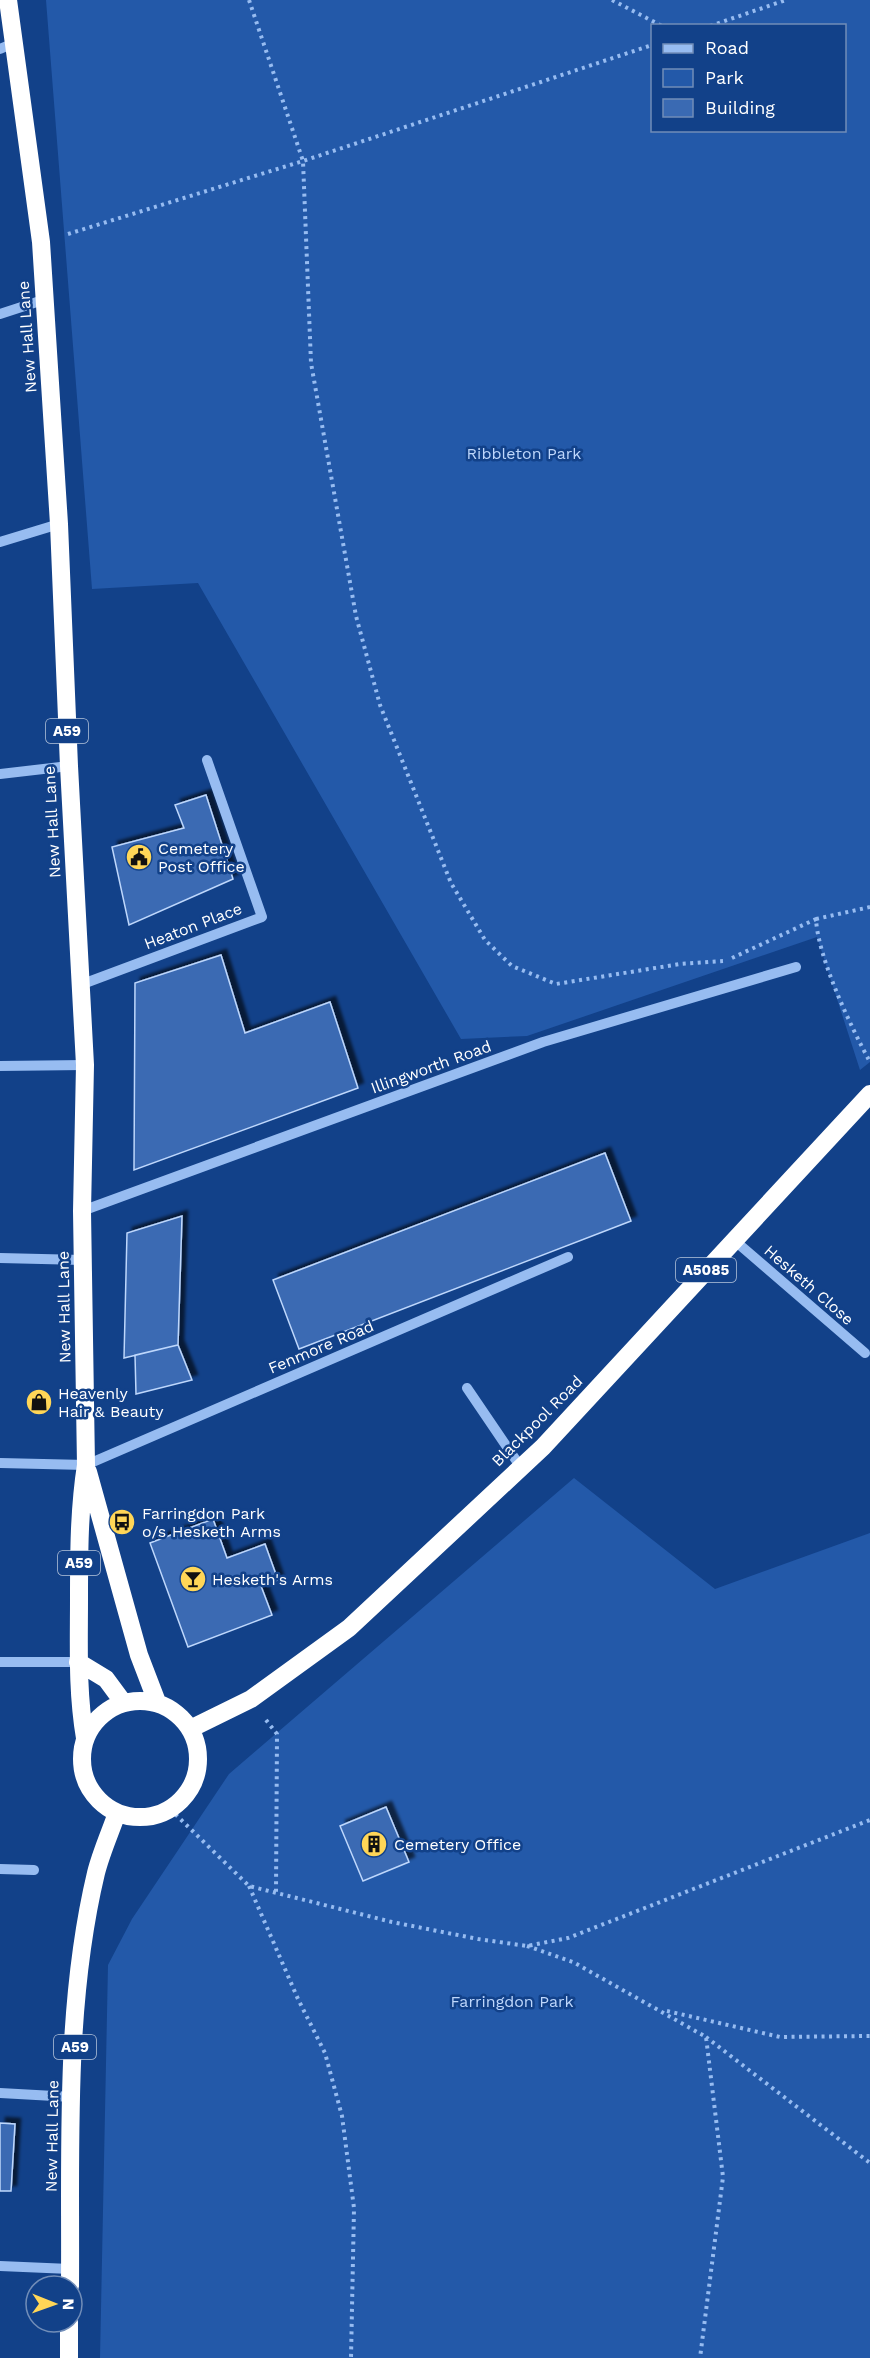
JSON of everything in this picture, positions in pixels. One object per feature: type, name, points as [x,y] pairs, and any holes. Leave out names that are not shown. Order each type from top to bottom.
[{"type":"highway","name":"New Hall Lane","points":[[8,0],[7,46],[41,242],[59,524],[69,766],[86,1065],[82,1211],[86,1465],[80,1504],[78,1662],[79,1699],[85,1738]]},
{"type":"highway","name":"Blackpool Road","points":[[192,1728],[251,1699],[349,1628],[543,1447],[870,1095]]},
{"type":"highway","name":"New Hall Lane","points":[[86,1465],[139,1655],[157,1702]]},
{"type":"highway","points":[[78,1662],[106,1679],[123,1702]]},
{"type":"highway","points":[[85,1738],[93,1722],[107,1710],[123,1702],[140,1700],[157,1702],[171,1709],[192,1728],[198,1750],[198,1768],[188,1791],[170,1809],[153,1816],[117,1813]]},
{"type":"highway","name":"A59","points":[[85,1738],[81,1755],[86,1784],[101,1804],[117,1813]]},
{"type":"highway","name":"New Hall Lane","points":[[70,2274],[72,2097],[79,1970],[96,1872],[117,1813]]},
{"type":"highway","points":[[69,2334],[69,2358]]},
{"type":"street","points":[[0,314],[43,300]]},
{"type":"street","points":[[0,542],[59,524]]},
{"type":"street","name":"Heaton Place","points":[[80,985],[262,916],[207,760]]},
{"type":"street","points":[[0,774],[69,766]]},
{"type":"street","name":"Illingworth Road","points":[[82,1211],[543,1042],[796,968]]},
{"type":"street","points":[[0,1066],[86,1065]]},
{"type":"street","name":"Hesketh Close","points":[[734,1240],[865,1353]]},
{"type":"street","name":"Fenmore Road","points":[[86,1465],[568,1257]]},
{"type":"street","points":[[0,1258],[83,1260]]},
{"type":"street","points":[[467,1388],[520,1466]]},
{"type":"street","points":[[0,1463],[86,1465]]},
{"type":"street","points":[[0,1662],[78,1662]]},
{"type":"street","points":[[0,1869],[33,1870]]},
{"type":"street","points":[[0,2093],[72,2097]]},
{"type":"street","points":[[0,2266],[51,2274]]},
{"type":"path","points":[[249,0],[303,161],[311,363],[356,616],[380,705],[451,883],[485,940],[512,966],[556,984],[680,964],[727,961],[816,919],[870,906]]},
{"type":"path","points":[[612,0],[658,24]]},
{"type":"path","points":[[716,24],[786,0]]},
{"type":"path","points":[[41,242],[303,161],[651,45]]},
{"type":"path","points":[[816,919],[817,937],[824,960],[870,1062]]},
{"type":"path","points":[[251,1699],[277,1734],[276,1893]]},
{"type":"path","points":[[170,1809],[249,1886],[298,2000],[325,2053],[342,2116],[354,2208],[351,2358]]},
{"type":"path","points":[[527,1946],[568,1938],[870,1820]]},
{"type":"path","points":[[249,1886],[392,1922],[527,1946],[573,1962],[663,2011],[705,2037],[870,2163]]},
{"type":"path","points":[[663,2011],[780,2037],[870,2036]]},
{"type":"path","points":[[700,2358],[723,2177],[705,2037]]},
{"type":"green space","name":"Ribbleton Park","points":[[46,0],[870,0],[870,1062],[860,1070],[817,937],[527,1036],[461,1039],[198,583],[92,589]]},
{"type":"green space","name":"Farringdon Park","points":[[574,1478],[715,1589],[870,1533],[870,2358],[100,2358],[108,1965],[132,1919],[229,1774]]},
{"type":"building","points":[[206,795],[233,879],[129,925],[112,847],[184,828],[175,805]]},
{"type":"building","points":[[221,955],[245,1033],[330,1002],[358,1088],[134,1170],[135,983]]},
{"type":"building","points":[[605,1153],[631,1221],[299,1349],[273,1280]]},
{"type":"building","points":[[182,1216],[178,1345],[124,1358],[127,1233]]},
{"type":"building","points":[[178,1345],[192,1380],[136,1394],[135,1355]]},
{"type":"building","points":[[213,1519],[227,1558],[265,1544],[278,1580],[261,1586],[272,1615],[188,1647],[150,1543]]},
{"type":"building","name":"Cemetery Office","points":[[386,1807],[409,1862],[363,1881],[340,1826]]},
{"type":"building","points":[[0,2123],[15,2124],[11,2191],[0,2191]]},
{"type":"place","name":"Cemetery Post Office","points":[[139,857]]},
{"type":"place","name":"Heavenly Hair & Beauty","points":[[39,1402]]},
{"type":"place","name":"Farringdon Park o/s Hesketh Arms","points":[[122,1522]]},
{"type":"place","name":"Hesketh's Arms","points":[[193,1579]]},
{"type":"place","name":"Cemetery Office","points":[[374,1844]]}]
